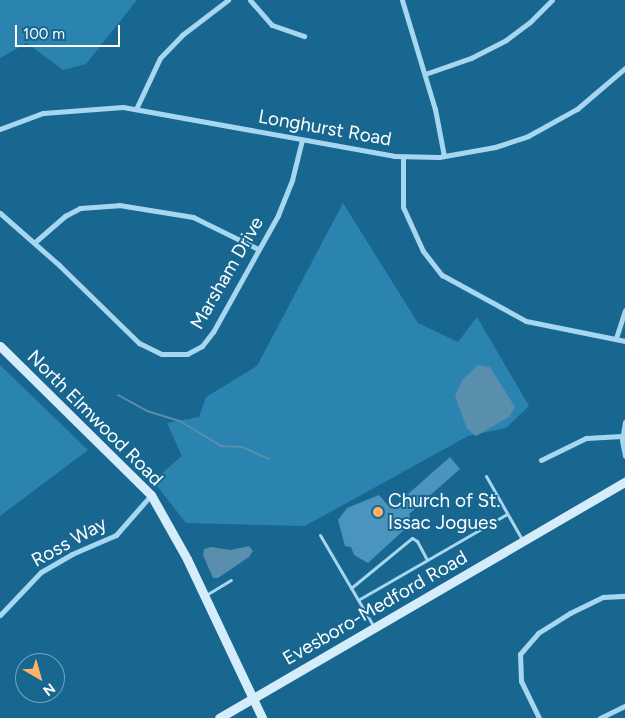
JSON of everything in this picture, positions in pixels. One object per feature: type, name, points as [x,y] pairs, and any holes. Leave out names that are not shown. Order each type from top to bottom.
[{"type":"street","points":[[136,109],[150,74],[163,54],[228,0]]},
{"type":"street","points":[[250,0],[272,25],[304,36]]},
{"type":"street","points":[[402,0],[425,74],[444,156]]},
{"type":"street","points":[[425,74],[471,58],[506,40],[530,22],[552,0]]},
{"type":"street","name":"Longhurst Road","points":[[0,129],[42,113],[99,108],[136,109],[403,157],[444,156],[495,147],[528,136],[577,109],[625,68]]},
{"type":"street","name":"Marsham Drive","points":[[0,214],[35,242],[139,343],[154,352],[170,355],[195,351],[208,340],[286,198],[302,140]]},
{"type":"street","points":[[403,157],[404,206],[423,251],[442,275],[526,321],[625,341]]},
{"type":"street","points":[[35,242],[64,216],[80,208],[119,205],[193,217],[258,249]]},
{"type":"street","points":[[616,338],[625,310]]},
{"type":"street","name":"North Elmwood Road","points":[[0,346],[151,494],[205,596],[262,718]]},
{"type":"street","points":[[625,422],[622,436],[625,456]]},
{"type":"street","points":[[541,460],[586,438],[622,436]]},
{"type":"street","name":"Evesboro-Medford Road","points":[[219,718],[625,482]]},
{"type":"street","name":"Ross Way","points":[[0,615],[20,592],[48,567],[116,535],[151,494]]},
{"type":"street","points":[[539,718],[521,681],[520,654],[538,633],[570,613],[604,597],[625,596]]},
{"type":"street","points":[[600,718],[625,706]]},
{"type":"lane","points":[[486,476],[523,541]]},
{"type":"lane","points":[[358,600],[507,514]]},
{"type":"lane","points":[[320,535],[374,628]]},
{"type":"lane","points":[[351,588],[412,538],[427,560]]},
{"type":"lane","points":[[205,596],[231,580]]},
{"type":"shaded area","points":[[0,0],[137,0],[86,64],[63,70],[27,43],[0,58]]},
{"type":"shaded area","points":[[343,203],[418,323],[458,342],[477,317],[529,406],[506,428],[468,436],[305,526],[186,523],[153,481],[182,456],[167,423],[199,417],[206,397],[257,366]]},
{"type":"shaded area","points":[[0,365],[88,450],[0,516]]},
{"type":"shaded area","points":[[478,365],[490,367],[515,407],[509,417],[476,436],[467,429],[455,396],[462,380]]},
{"type":"shaded area","points":[[249,546],[253,551],[249,557],[218,578],[213,578],[203,555],[204,549],[211,547],[231,550]]},
{"type":"building","name":"Church of St. Issac Jogues","points":[[450,457],[460,469],[409,514],[410,517],[403,525],[406,528],[368,563],[354,555],[351,547],[345,546],[338,520],[347,508],[379,495],[391,509]]},
{"type":"waterway","points":[[118,395],[147,411],[180,421],[221,446],[242,447],[269,459]]},
{"type":"place","name":"Church of St. Issac Jogues","points":[[378,512]]}]
